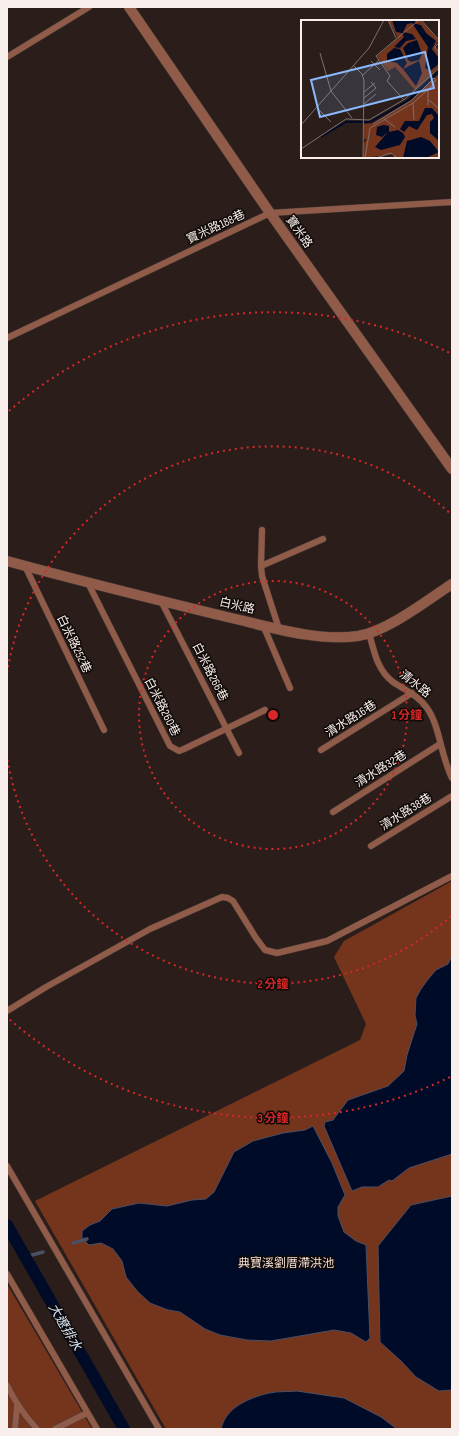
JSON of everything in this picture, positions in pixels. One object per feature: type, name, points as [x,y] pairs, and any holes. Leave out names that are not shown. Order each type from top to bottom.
[{"type":"street","name":"寶米路","points":[[129,7],[270,213],[452,469]]},
{"type":"street","name":"白米路","points":[[7,562],[160,601],[279,629],[331,637],[358,636],[377,630],[400,618],[452,584]]},
{"type":"lane","points":[[7,57],[89,7]]},
{"type":"lane","name":"寶米路188巷","points":[[7,338],[270,213],[452,202]]},
{"type":"lane","points":[[262,530],[262,576],[279,629]]},
{"type":"lane","points":[[261,566],[323,539]]},
{"type":"lane","name":"白米路252巷","points":[[25,566],[104,730]]},
{"type":"lane","name":"白米路260巷","points":[[88,583],[170,746],[180,751],[265,710]]},
{"type":"lane","name":"白米路266巷","points":[[160,601],[239,753]]},
{"type":"lane","points":[[264,625],[290,688]]},
{"type":"lane","name":"清水路","points":[[369,633],[376,658],[383,671],[392,681],[412,693],[427,707],[432,716],[452,778]]},
{"type":"lane","name":"清水路16巷","points":[[321,750],[412,693]]},
{"type":"lane","name":"清水路32巷","points":[[333,812],[440,744]]},
{"type":"lane","name":"清水路38巷","points":[[371,846],[452,796]]},
{"type":"lane","points":[[7,1011],[46,987],[150,930],[222,897],[234,901],[265,950],[277,952],[327,942],[452,876]]},
{"type":"lane","points":[[7,1166],[159,1429]]},
{"type":"lane","points":[[7,1274],[97,1429]]},
{"type":"lane","points":[[7,1385],[25,1417],[37,1429]]},
{"type":"lane","points":[[15,1429],[17,1405]]},
{"type":"lane","points":[[55,1429],[88,1413]]},
{"type":"green space","name":"典寶溪劉厝滯洪池","points":[[452,881],[452,1429],[166,1429],[35,1201],[360,1040],[366,1024],[334,957],[344,941]]},
{"type":"green space","points":[[7,1284],[92,1429],[7,1429]]},
{"type":"water","points":[[452,956],[452,1154],[409,1168],[392,1181],[389,1180],[378,1187],[362,1187],[352,1191],[324,1126],[325,1122],[333,1120],[348,1100],[388,1086],[404,1071],[407,1055],[417,1024],[415,1015],[416,998],[429,978],[436,970],[448,964]]},
{"type":"water","points":[[313,1126],[332,1163],[345,1195],[338,1207],[338,1216],[344,1232],[356,1241],[366,1245],[370,1338],[366,1342],[351,1333],[334,1330],[271,1341],[247,1340],[220,1335],[205,1329],[180,1312],[168,1310],[150,1303],[138,1292],[126,1277],[122,1261],[113,1249],[101,1243],[89,1245],[82,1238],[82,1231],[90,1225],[100,1221],[112,1209],[139,1203],[167,1206],[192,1200],[206,1199],[214,1192],[234,1152],[253,1141],[283,1133],[305,1130]]},
{"type":"water","points":[[452,1196],[452,1390],[439,1391],[416,1377],[380,1342],[378,1246],[411,1205]]},
{"type":"water","points":[[297,1391],[344,1398],[381,1417],[397,1429],[221,1429],[224,1421],[233,1409],[246,1401],[269,1393]]},
{"type":"waterway","name":"大遼排水","points":[[7,1225],[124,1429]]},
{"type":"waterway","points":[[73,1243],[87,1239]]},
{"type":"waterway","points":[[25,1257],[43,1252]]}]
